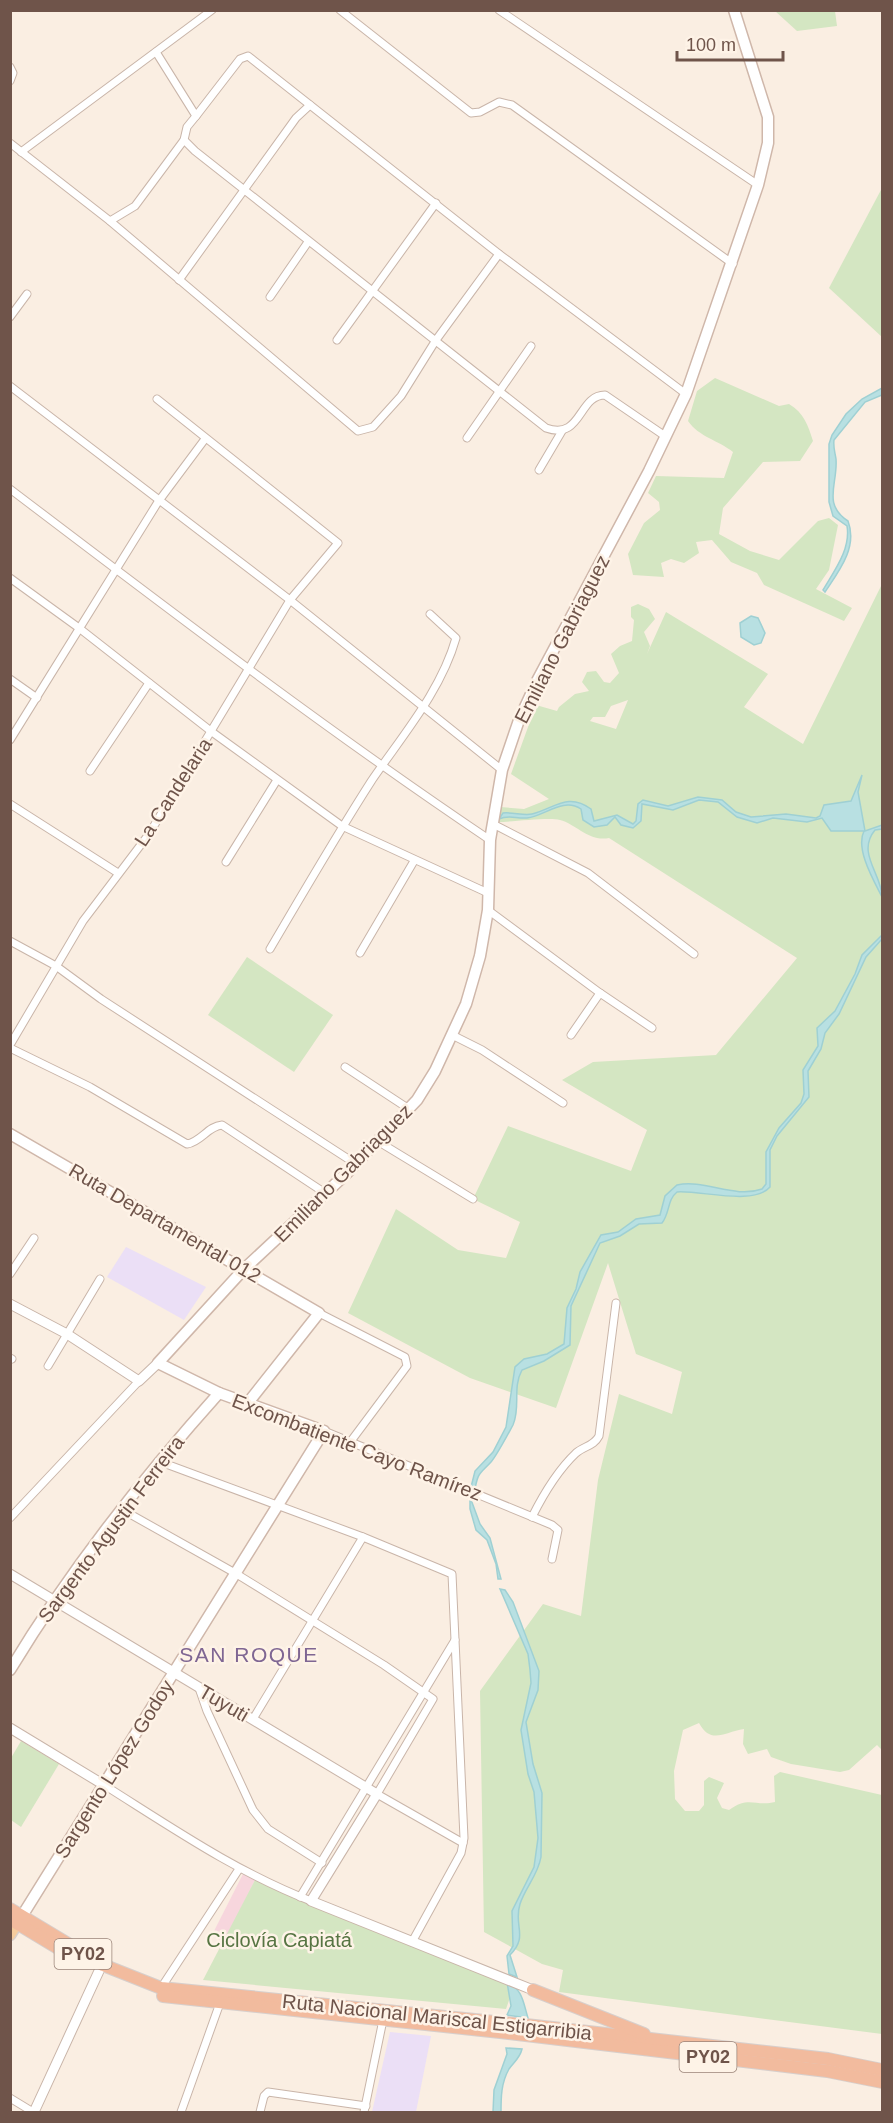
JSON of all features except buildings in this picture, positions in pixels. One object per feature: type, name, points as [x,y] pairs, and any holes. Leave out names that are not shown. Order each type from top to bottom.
[{"type":"highway","name":"Ruta Nacional Mariscal Estigarribia","points":[[10,1909],[17,1920],[99,1971],[158,1995],[383,2020],[501,2027]]},
{"type":"highway","name":"Ruta Nacional Mariscal Estigarribia","points":[[17,1920],[103,1965],[160,1988],[534,2031],[827,2071],[882,2082]]},
{"type":"highway","points":[[533,1990],[665,2041]]},
{"type":"highway","name":"Ruta Nacional Mariscal Estigarribia","points":[[534,2031],[665,2041],[828,2060],[882,2070]]},
{"type":"main road","name":"Emiliano Gabriaguez","points":[[158,1362],[243,1270],[379,1142],[409,1109],[435,1071],[466,1004],[480,956],[488,910],[490,840],[502,770],[519,720],[686,394],[733,264],[758,185],[768,142],[768,117],[734,10]]},
{"type":"main road","name":"Ruta Departamental 012","points":[[10,1134],[243,1270],[320,1312]]},
{"type":"main road","points":[[247,1404],[320,1312]]},
{"type":"main road","name":"Excombatiente Cayo Ramírez","points":[[158,1362],[219,1393],[324,1431]]},
{"type":"main road","name":"Sargento Agustin Ferreira","points":[[10,1670],[52,1601],[121,1509],[158,1461],[219,1393]]},
{"type":"main road","name":"Sargento López Godoy","points":[[17,1920],[104,1785],[324,1431]]},
{"type":"main road","points":[[10,1935],[17,1920]]},
{"type":"street","points":[[21,152],[212,10]]},
{"type":"street","points":[[339,10],[471,113],[506,102],[733,264]]},
{"type":"street","points":[[499,10],[758,185]]},
{"type":"street","points":[[156,52],[196,116]]},
{"type":"street","points":[[110,221],[135,206],[184,140],[187,127],[240,59],[248,56],[500,254],[686,394]]},
{"type":"street","points":[[10,67],[13,73],[10,81]]},
{"type":"street","points":[[179,280],[296,118],[310,105]]},
{"type":"street","points":[[184,140],[308,242],[546,428],[562,432]]},
{"type":"street","points":[[10,143],[110,221],[358,431],[373,427],[401,396],[436,340],[500,254]]},
{"type":"street","points":[[337,340],[435,203]]},
{"type":"street","points":[[270,297],[308,242]]},
{"type":"street","points":[[10,317],[27,294]]},
{"type":"street","points":[[467,438],[531,346]]},
{"type":"street","points":[[10,386],[158,502],[290,600],[502,770]]},
{"type":"street","points":[[539,470],[562,432],[595,397],[605,395],[665,436]]},
{"type":"street","points":[[10,740],[158,502],[206,438],[157,399]]},
{"type":"street","name":"La Candelaria","points":[[10,1046],[83,921],[149,834],[290,600],[338,543],[206,438]]},
{"type":"street","points":[[10,489],[248,670],[381,767],[490,840]]},
{"type":"street","points":[[10,578],[79,628],[212,732],[342,826],[488,893]]},
{"type":"street","points":[[270,949],[342,826],[422,708],[452,651],[456,638],[430,614]]},
{"type":"street","points":[[10,679],[37,698]]},
{"type":"street","points":[[90,771],[149,683]]},
{"type":"street","points":[[226,862],[278,780]]},
{"type":"street","points":[[10,804],[118,873]]},
{"type":"street","points":[[493,824],[588,873],[694,954]]},
{"type":"street","points":[[360,953],[414,861]]},
{"type":"street","points":[[488,910],[600,993],[652,1028]]},
{"type":"street","points":[[10,941],[56,966],[102,999],[356,1164]]},
{"type":"street","points":[[571,1035],[600,993]]},
{"type":"street","points":[[452,1035],[482,1050],[563,1103]]},
{"type":"street","points":[[10,1046],[90,1087],[187,1144],[196,1141],[214,1127],[222,1125],[325,1193]]},
{"type":"street","points":[[345,1067],[409,1109]]},
{"type":"street","points":[[379,1142],[473,1199]]},
{"type":"street","points":[[10,1274],[34,1238]]},
{"type":"street","points":[[48,1366],[100,1279]]},
{"type":"street","points":[[532,1516],[545,1489],[575,1454],[592,1444],[599,1436],[616,1303]]},
{"type":"street","points":[[10,1304],[67,1334],[140,1381]]},
{"type":"street","points":[[320,1312],[407,1361],[407,1366],[351,1441]]},
{"type":"street","name":"Emiliano Gabriaguez","points":[[10,1518],[158,1362]]},
{"type":"street","name":"Excombatiente Cayo Ramírez","points":[[324,1431],[532,1516],[558,1530],[552,1559]]},
{"type":"street","points":[[158,1461],[452,1574],[463,1843],[460,1853],[412,1942]]},
{"type":"street","points":[[121,1509],[235,1573],[384,1665],[433,1699],[310,1901]]},
{"type":"street","points":[[253,1719],[363,1538]]},
{"type":"street","name":"Tuyuti","points":[[10,1574],[173,1674],[377,1794]]},
{"type":"street","points":[[300,1897],[456,1638]]},
{"type":"street","points":[[199,1688],[207,1711],[254,1810],[268,1829],[322,1863]]},
{"type":"street","points":[[10,1728],[239,1869],[300,1897],[533,1990]]},
{"type":"street","points":[[377,1794],[463,1843]]},
{"type":"street","points":[[160,1988],[239,1869]]},
{"type":"street","points":[[10,2098],[33,2112],[99,1971]]},
{"type":"street","points":[[181,2112],[220,2003]]},
{"type":"street","points":[[260,2112],[264,2096],[268,2092],[365,2109],[383,2020]]},
{"type":"shaded area","points":[[126,1247],[206,1287],[184,1320],[107,1277]]},
{"type":"shaded area","points":[[243,1874],[255,1880],[224,1943],[212,1935]]},
{"type":"shaded area","points":[[390,2032],[431,2036],[416,2112],[372,2112]]},
{"type":"green space","points":[[775,11],[835,11],[837,26],[797,31]]},
{"type":"green space","points":[[882,188],[882,337],[829,288]]},
{"type":"green space","points":[[715,378],[779,406],[789,404],[805,420],[813,441],[800,461],[763,462],[723,508],[719,534],[750,551],[779,560],[818,521],[829,518],[838,525],[829,570],[816,589],[852,608],[844,621],[764,585],[757,573],[731,562],[712,540],[696,542],[699,553],[684,563],[671,559],[661,563],[664,577],[633,575],[628,554],[644,523],[660,510],[659,502],[648,493],[656,476],[724,478],[733,452],[703,435],[688,421],[697,391]]},
{"type":"green space","points":[[882,584],[882,1750],[877,1745],[849,1770],[840,1772],[791,1764],[771,1757],[767,1749],[748,1754],[743,1744],[744,1729],[713,1735],[708,1734],[699,1723],[683,1730],[674,1771],[675,1799],[685,1811],[699,1811],[704,1805],[704,1781],[709,1777],[724,1783],[717,1798],[722,1808],[729,1810],[747,1802],[775,1802],[774,1776],[780,1772],[882,1795],[882,2034],[559,1992],[563,1970],[542,1964],[484,1932],[480,1691],[543,1604],[581,1616],[598,1480],[619,1394],[672,1414],[682,1372],[636,1354],[608,1263],[556,1408],[470,1378],[348,1313],[396,1209],[458,1250],[506,1258],[520,1222],[473,1199],[508,1126],[631,1171],[647,1130],[562,1080],[593,1062],[716,1055],[797,958],[609,838],[602,839],[589,835],[566,822],[555,819],[498,822],[500,807],[524,809],[549,799],[511,774],[536,705],[557,711],[575,694],[589,691],[582,682],[587,672],[596,671],[604,682],[610,683],[619,673],[611,654],[620,646],[632,641],[634,620],[631,617],[631,607],[638,604],[649,609],[655,619],[644,632],[650,646],[647,654],[666,612],[768,674],[744,707],[803,744]],"holes":[[[628,700],[616,729],[590,721],[593,717],[605,717],[611,706]]]},
{"type":"green space","points":[[247,957],[333,1015],[294,1072],[208,1015]]},
{"type":"green space","points":[[21,1741],[59,1764],[21,1827],[11,1820],[11,1758]]},
{"type":"green space","name":"Ciclovía Capiatá","points":[[255,1880],[514,1986],[506,2009],[203,1980]]},
{"type":"water","points":[[882,388],[882,395],[865,402],[834,440],[836,468],[833,501],[835,508],[848,521],[851,540],[846,558],[825,592],[823,590],[844,551],[848,535],[847,526],[833,516],[829,502],[829,444],[832,435],[846,414],[862,399]]},
{"type":"water","points":[[751,616],[758,618],[765,633],[761,643],[754,645],[741,637],[740,623]]},
{"type":"water","points":[[862,775],[858,792],[865,831],[882,825],[882,829],[875,830],[868,847],[882,897],[864,856],[862,838],[864,831],[831,831],[822,818],[807,822],[773,818],[757,823],[737,817],[718,802],[699,800],[673,810],[642,804],[641,821],[633,828],[621,825],[615,817],[607,825],[594,827],[583,820],[581,809],[568,805],[534,817],[499,819],[503,813],[529,814],[562,803],[575,802],[591,809],[594,821],[617,815],[633,824],[636,821],[638,804],[643,800],[668,806],[698,797],[722,800],[736,812],[751,817],[786,814],[816,818],[820,816],[824,805],[851,801]]},
{"type":"water","points":[[882,935],[882,939],[866,957],[839,1014],[825,1033],[821,1049],[808,1071],[809,1097],[777,1136],[770,1150],[770,1187],[752,1196],[677,1192],[662,1223],[639,1224],[620,1236],[600,1243],[571,1306],[570,1345],[544,1361],[522,1370],[519,1377],[513,1425],[493,1459],[478,1476],[475,1489],[471,1487],[475,1471],[493,1452],[506,1427],[515,1367],[524,1359],[547,1354],[564,1344],[567,1308],[576,1289],[580,1272],[601,1235],[618,1232],[636,1219],[660,1215],[665,1196],[677,1185],[698,1184],[741,1192],[762,1189],[766,1184],[766,1152],[779,1128],[801,1103],[804,1094],[803,1070],[818,1046],[817,1028],[835,1011],[855,974],[862,955]]},
{"type":"water","points":[[470,1497],[480,1524],[490,1538],[501,1579],[498,1579],[496,1564],[487,1540],[476,1530],[470,1509]]},
{"type":"water","points":[[500,1589],[505,1590],[513,1602],[539,1671],[538,1690],[526,1722],[533,1764],[542,1793],[541,1857],[518,1912],[519,1942],[510,1955],[517,1977],[509,1974],[507,1956],[513,1946],[512,1911],[534,1867],[538,1838],[534,1792],[528,1774],[521,1730],[531,1683],[528,1654]]},
{"type":"water","points":[[507,1982],[519,1993],[528,2018],[507,2015],[511,2006]]},
{"type":"water","points":[[506,2048],[522,2049],[504,2080],[501,2112],[493,2112],[494,2090],[507,2054]]},
{"type":"district","name":"SAN ROQUE","points":[[249,1655]]}]
